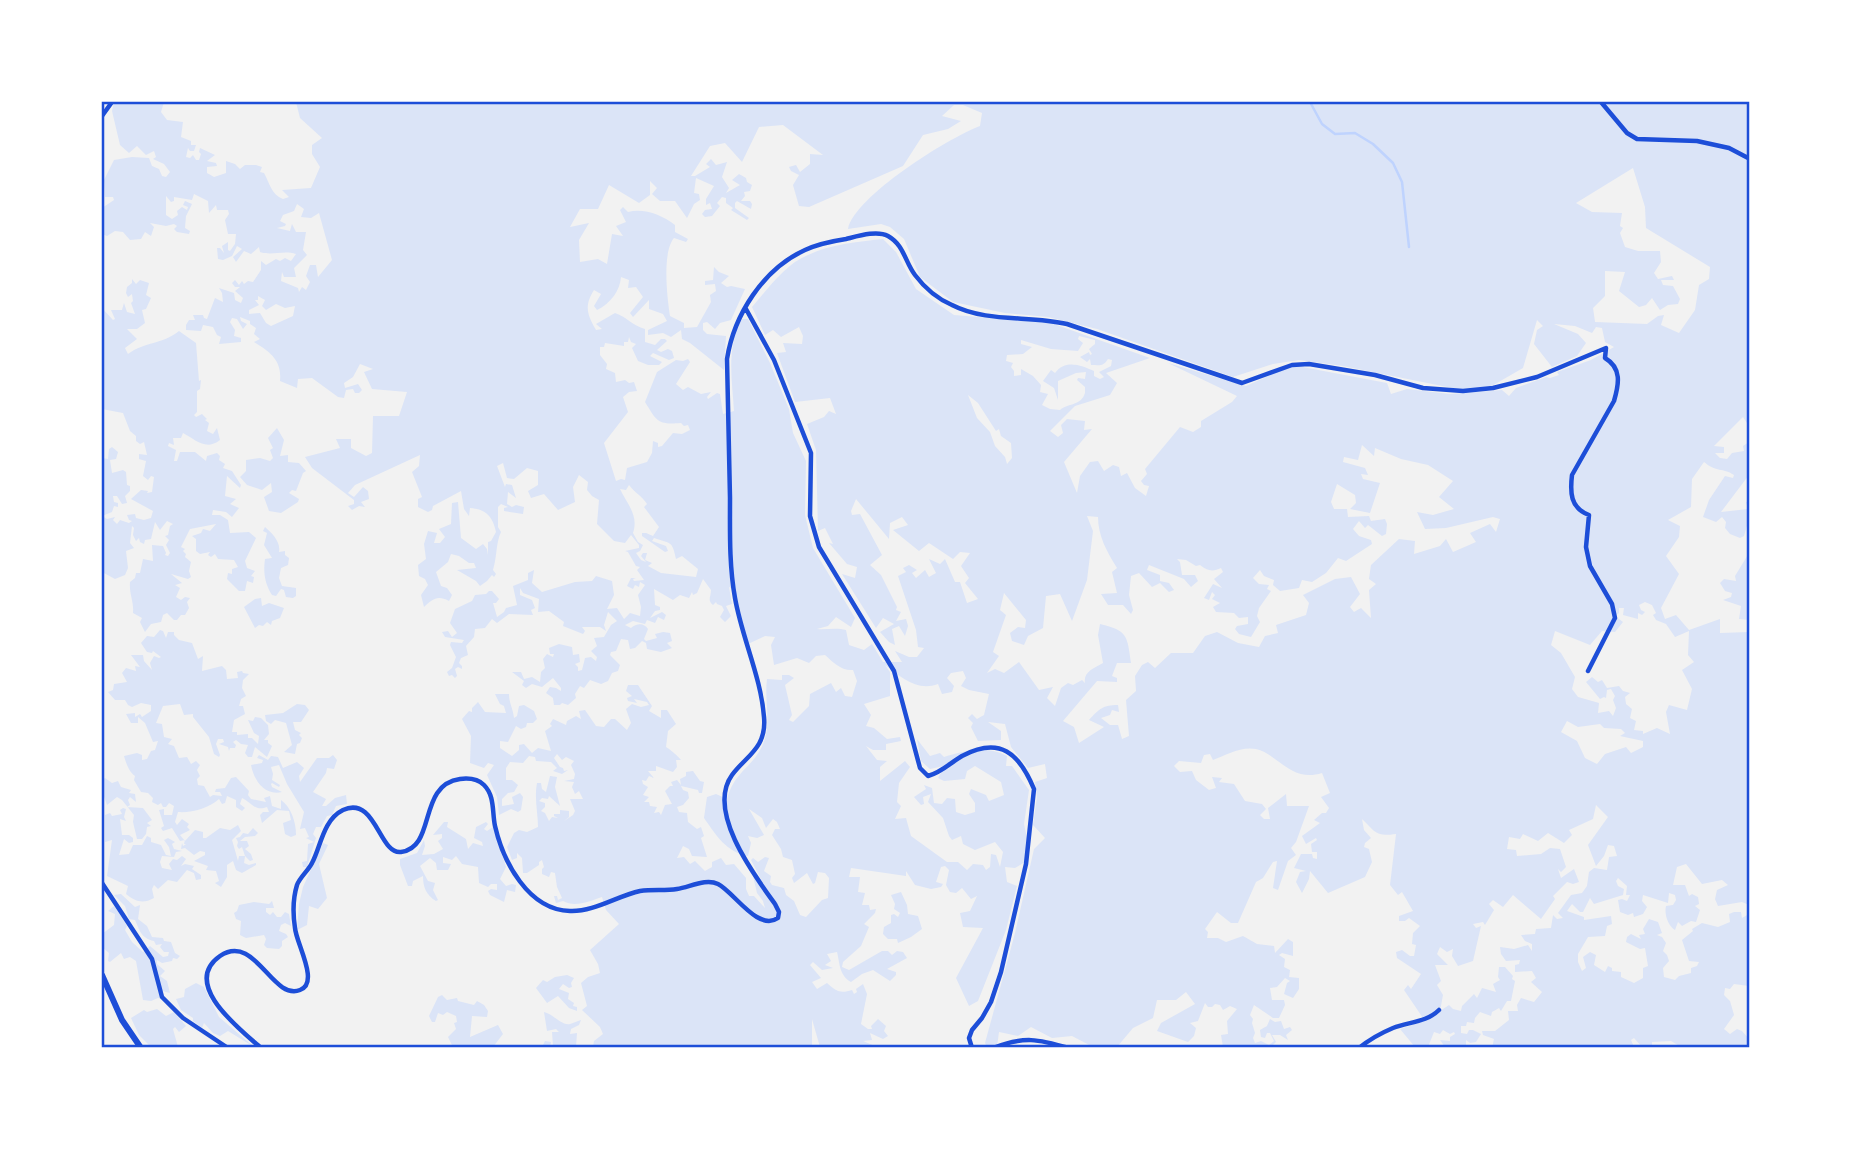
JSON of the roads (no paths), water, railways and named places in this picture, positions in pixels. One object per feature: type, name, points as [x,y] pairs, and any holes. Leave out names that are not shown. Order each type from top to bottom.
[{"type":"main road","points":[[102,975],[122,1020],[141,1048]]},
{"type":"street","points":[[102,116],[112,102]]},
{"type":"street","points":[[1601,102],[1627,133],[1637,139],[1697,141],[1729,148],[1749,159]]},
{"type":"street","points":[[261,1048],[220,1010],[210,993],[208,979],[214,962],[228,952],[239,952],[249,955],[277,983],[290,990],[299,991],[304,988],[309,979],[309,971],[295,931],[297,884],[312,863],[331,819],[340,811],[358,809],[372,820],[394,851],[400,852],[415,846],[420,838],[433,797],[459,779],[475,779],[486,787],[493,806],[501,847],[515,874],[539,901],[550,908],[572,912],[630,893],[713,882],[760,918],[773,921],[778,918],[779,912],[775,904],[730,830],[725,806],[727,784],[737,769],[755,752],[765,723],[735,597],[731,558],[727,359],[733,329],[761,285],[788,260],[805,250],[831,242],[874,233],[886,234],[900,246],[924,286],[950,305],[981,315],[1068,324],[1242,383],[1292,365],[1309,364],[1375,375],[1423,387],[1463,391],[1493,388],[1537,377],[1606,348],[1605,358],[1615,366],[1619,379],[1618,388],[1614,401],[1572,475],[1571,487],[1577,508],[1589,515],[1586,547],[1590,566],[1612,604],[1615,618],[1588,671]]},
{"type":"street","points":[[745,309],[774,360],[811,453],[810,516],[813,532],[819,547],[894,671],[920,768],[928,776],[940,772],[960,757],[979,748],[999,747],[1014,758],[1034,789],[1027,864],[991,1002],[969,1038],[972,1048]]},
{"type":"street","points":[[102,883],[152,959],[162,998],[183,1018],[228,1048]]},
{"type":"street","points":[[1359,1048],[1370,1039],[1394,1028],[1432,1017],[1439,1010]]},
{"type":"street","points":[[993,1048],[1015,1040],[1029,1039],[1069,1048]]},
{"type":"waterway","points":[[1310,102],[1322,124],[1335,134],[1355,133],[1373,144],[1393,163],[1402,182],[1409,247]]}]
